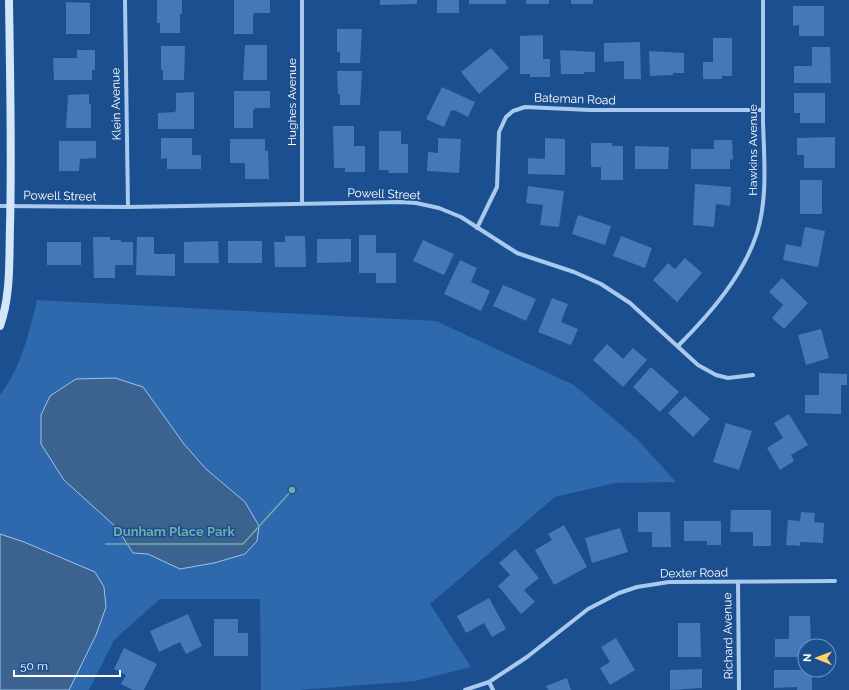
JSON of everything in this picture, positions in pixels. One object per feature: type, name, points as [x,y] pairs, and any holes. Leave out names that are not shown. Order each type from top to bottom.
[{"type":"street","points":[[0,326],[4,315],[9,278],[9,0]]},
{"type":"street","name":"Klein Avenue","points":[[125,0],[128,207]]},
{"type":"street","name":"Hughes Avenue","points":[[302,0],[302,203]]},
{"type":"street","name":"Hawkins Avenue","points":[[678,346],[729,287],[740,271],[757,232],[764,188],[763,0]]},
{"type":"street","name":"Bateman Road","points":[[477,228],[497,187],[499,132],[506,117],[513,111],[525,107],[590,110],[763,110]]},
{"type":"street","name":"Powell Street","points":[[0,206],[128,207],[302,203],[416,203],[439,208],[461,217],[517,253],[574,272],[616,292],[630,302],[698,365],[716,375],[728,378],[753,375]]},
{"type":"street","name":"Dexter Road","points":[[465,690],[489,682],[527,657],[588,609],[619,593],[637,587],[669,582],[835,581]]},
{"type":"street","name":"Richard Avenue","points":[[738,582],[739,690]]},
{"type":"street","points":[[489,682],[493,690]]},
{"type":"shaded area","points":[[37,300],[436,321],[574,385],[637,439],[676,482],[615,483],[555,497],[430,604],[471,667],[415,681],[299,690],[261,690],[260,599],[160,599],[114,640],[89,690],[0,690],[0,395],[19,362]]},
{"type":"shaded area","points":[[115,378],[143,387],[184,444],[206,469],[245,502],[259,526],[257,541],[245,554],[214,563],[180,569],[148,554],[133,553],[117,528],[64,480],[41,444],[41,415],[50,396],[76,379]]},
{"type":"shaded area","points":[[0,534],[24,542],[95,572],[104,587],[106,607],[96,635],[69,690],[0,690]]},
{"type":"building","points":[[157,0],[182,0],[180,33],[160,33],[160,23],[157,23]]},
{"type":"building","points":[[234,0],[270,0],[270,13],[254,13],[253,34],[234,34]]},
{"type":"building","points":[[380,0],[417,0],[417,4],[380,5]]},
{"type":"building","points":[[437,0],[459,0],[459,13],[437,13]]},
{"type":"building","points":[[469,0],[506,0],[506,4],[469,4]]},
{"type":"building","points":[[526,0],[549,0],[549,4],[526,4]]},
{"type":"building","points":[[571,0],[593,0],[593,4],[571,4]]},
{"type":"building","points":[[66,2],[90,3],[90,34],[66,34]]},
{"type":"building","points":[[793,6],[824,6],[824,36],[799,36],[799,25],[793,26]]},
{"type":"building","points":[[337,29],[362,29],[360,63],[340,63],[340,52],[337,52]]},
{"type":"building","points":[[543,35],[543,59],[550,59],[550,77],[530,77],[530,74],[520,74],[520,36]]},
{"type":"building","points":[[713,38],[732,38],[732,76],[722,76],[722,79],[703,79],[703,62],[713,62]]},
{"type":"building","points":[[640,42],[641,79],[624,79],[624,61],[604,62],[604,43]]},
{"type":"building","points":[[245,45],[267,45],[267,80],[243,80]]},
{"type":"building","points":[[161,46],[185,46],[184,80],[163,80],[163,70],[161,70]]},
{"type":"building","points":[[812,47],[830,47],[831,83],[794,83],[794,66],[812,66]]},
{"type":"building","points":[[491,48],[509,68],[479,94],[461,72]]},
{"type":"building","points":[[77,50],[95,50],[95,70],[92,70],[92,80],[54,80],[53,58],[77,58]]},
{"type":"building","points":[[560,50],[595,52],[595,72],[584,72],[584,74],[561,74]]},
{"type":"building","points":[[649,51],[684,53],[684,73],[650,76]]},
{"type":"building","points":[[337,71],[362,71],[360,105],[340,105]]},
{"type":"building","points":[[442,87],[475,102],[468,117],[454,110],[451,111],[444,127],[426,119]]},
{"type":"building","points":[[234,91],[270,91],[270,108],[254,108],[255,110],[253,110],[253,128],[234,128]]},
{"type":"building","points":[[194,92],[194,129],[158,129],[158,113],[175,112],[176,110],[176,93]]},
{"type":"building","points":[[794,93],[825,93],[825,123],[800,123],[800,113],[794,113]]},
{"type":"building","points":[[89,94],[89,104],[91,104],[91,128],[66,128],[68,95]]},
{"type":"building","points":[[333,126],[354,126],[354,146],[365,146],[365,172],[345,172],[345,168],[334,168]]},
{"type":"building","points":[[379,131],[401,131],[401,144],[408,144],[408,173],[389,173],[388,170],[379,170]]},
{"type":"building","points":[[835,137],[835,168],[804,168],[804,155],[797,155],[797,138]]},
{"type":"building","points":[[161,138],[192,138],[192,155],[201,155],[201,169],[167,169],[167,158],[161,159]]},
{"type":"building","points":[[438,138],[461,139],[459,173],[427,171],[428,152],[438,153]]},
{"type":"building","points":[[545,138],[565,139],[565,175],[528,174],[528,158],[545,159]]},
{"type":"building","points":[[230,139],[265,139],[265,151],[268,151],[269,179],[245,179],[245,163],[230,163]]},
{"type":"building","points":[[714,140],[732,140],[733,160],[730,159],[730,169],[691,169],[691,149],[714,149]]},
{"type":"building","points":[[59,141],[96,141],[96,158],[80,159],[79,171],[59,171]]},
{"type":"building","points":[[591,143],[612,143],[612,146],[623,146],[623,180],[601,180],[601,167],[591,167]]},
{"type":"building","points":[[635,146],[669,147],[668,169],[635,169]]},
{"type":"building","points":[[800,180],[822,180],[822,214],[800,214]]},
{"type":"building","points":[[695,184],[731,187],[730,206],[716,204],[714,227],[693,225]]},
{"type":"building","points":[[528,186],[564,191],[559,227],[540,225],[543,205],[526,203]]},
{"type":"building","points":[[578,215],[611,226],[605,245],[572,234]]},
{"type":"building","points":[[805,227],[825,231],[818,267],[783,260],[786,244],[801,247]]},
{"type":"building","points":[[359,235],[376,235],[376,253],[396,253],[396,283],[376,283],[376,273],[359,273]]},
{"type":"building","points":[[285,236],[305,236],[306,267],[275,267],[274,242],[285,242]]},
{"type":"building","points":[[621,236],[652,248],[645,268],[613,256]]},
{"type":"building","points":[[93,237],[110,237],[110,240],[133,242],[133,265],[115,265],[115,278],[94,278]]},
{"type":"building","points":[[137,237],[154,237],[154,254],[175,254],[175,276],[136,275]]},
{"type":"building","points":[[317,239],[351,239],[351,262],[317,263]]},
{"type":"building","points":[[423,240],[454,254],[444,275],[413,261]]},
{"type":"building","points":[[218,241],[219,263],[184,263],[184,242]]},
{"type":"building","points":[[228,241],[262,241],[262,263],[228,263]]},
{"type":"building","points":[[47,242],[81,242],[81,265],[47,265]]},
{"type":"building","points":[[685,258],[702,273],[677,302],[653,280],[668,263],[675,269]]},
{"type":"building","points":[[460,260],[477,268],[471,282],[490,291],[481,311],[444,294]]},
{"type":"building","points":[[782,278],[808,303],[784,329],[772,318],[783,305],[769,292]]},
{"type":"building","points":[[503,285],[536,299],[526,321],[493,306]]},
{"type":"building","points":[[552,298],[568,304],[561,322],[578,329],[571,345],[538,332]]},
{"type":"building","points":[[821,329],[829,358],[806,365],[798,335]]},
{"type":"building","points":[[607,344],[623,359],[633,348],[647,360],[623,387],[593,360]]},
{"type":"building","points":[[651,367],[679,392],[660,412],[633,387]]},
{"type":"building","points":[[819,373],[847,374],[847,385],[841,385],[841,414],[805,413],[805,395],[819,395]]},
{"type":"building","points":[[685,396],[710,419],[693,437],[668,413]]},
{"type":"building","points":[[789,414],[808,445],[791,455],[794,461],[780,470],[767,448],[783,438],[774,423]]},
{"type":"building","points":[[726,423],[752,431],[739,470],[713,462]]},
{"type":"building","points":[[731,510],[771,510],[771,546],[753,546],[753,532],[730,532]]},
{"type":"building","points":[[638,512],[670,512],[671,547],[652,547],[652,532],[638,532]]},
{"type":"building","points":[[801,512],[815,513],[814,522],[824,523],[823,543],[800,542],[800,546],[786,545],[788,520],[800,521]]},
{"type":"building","points":[[684,521],[721,521],[721,545],[707,545],[707,541],[684,541]]},
{"type":"building","points":[[564,525],[587,567],[554,585],[535,550],[552,540],[548,534]]},
{"type":"building","points":[[620,528],[628,552],[592,563],[585,538]]},
{"type":"building","points":[[515,549],[539,578],[524,590],[535,602],[521,614],[498,586],[510,575],[499,563]]},
{"type":"building","points":[[489,598],[506,629],[492,637],[484,623],[466,633],[457,616]]},
{"type":"building","points":[[188,614],[202,646],[186,654],[180,642],[159,652],[150,631]]},
{"type":"building","points":[[789,616],[810,616],[811,638],[797,638],[797,657],[775,657],[775,639],[789,639]]},
{"type":"building","points":[[214,619],[238,619],[238,633],[248,633],[248,656],[214,656]]},
{"type":"building","points":[[678,623],[700,623],[701,657],[678,657]]},
{"type":"building","points":[[616,638],[635,670],[610,685],[600,668],[610,662],[601,647]]},
{"type":"building","points":[[124,648],[157,664],[144,690],[133,690],[121,684],[126,675],[114,669]]},
{"type":"building","points":[[702,669],[702,688],[670,690],[670,670]]},
{"type":"building","points":[[774,670],[797,670],[797,678],[812,678],[812,690],[797,690],[797,687],[774,688]]},
{"type":"building","points":[[567,678],[571,690],[548,690],[546,686]]},
{"type":"place","name":"Dunham Place Park","points":[[292,490]]}]
